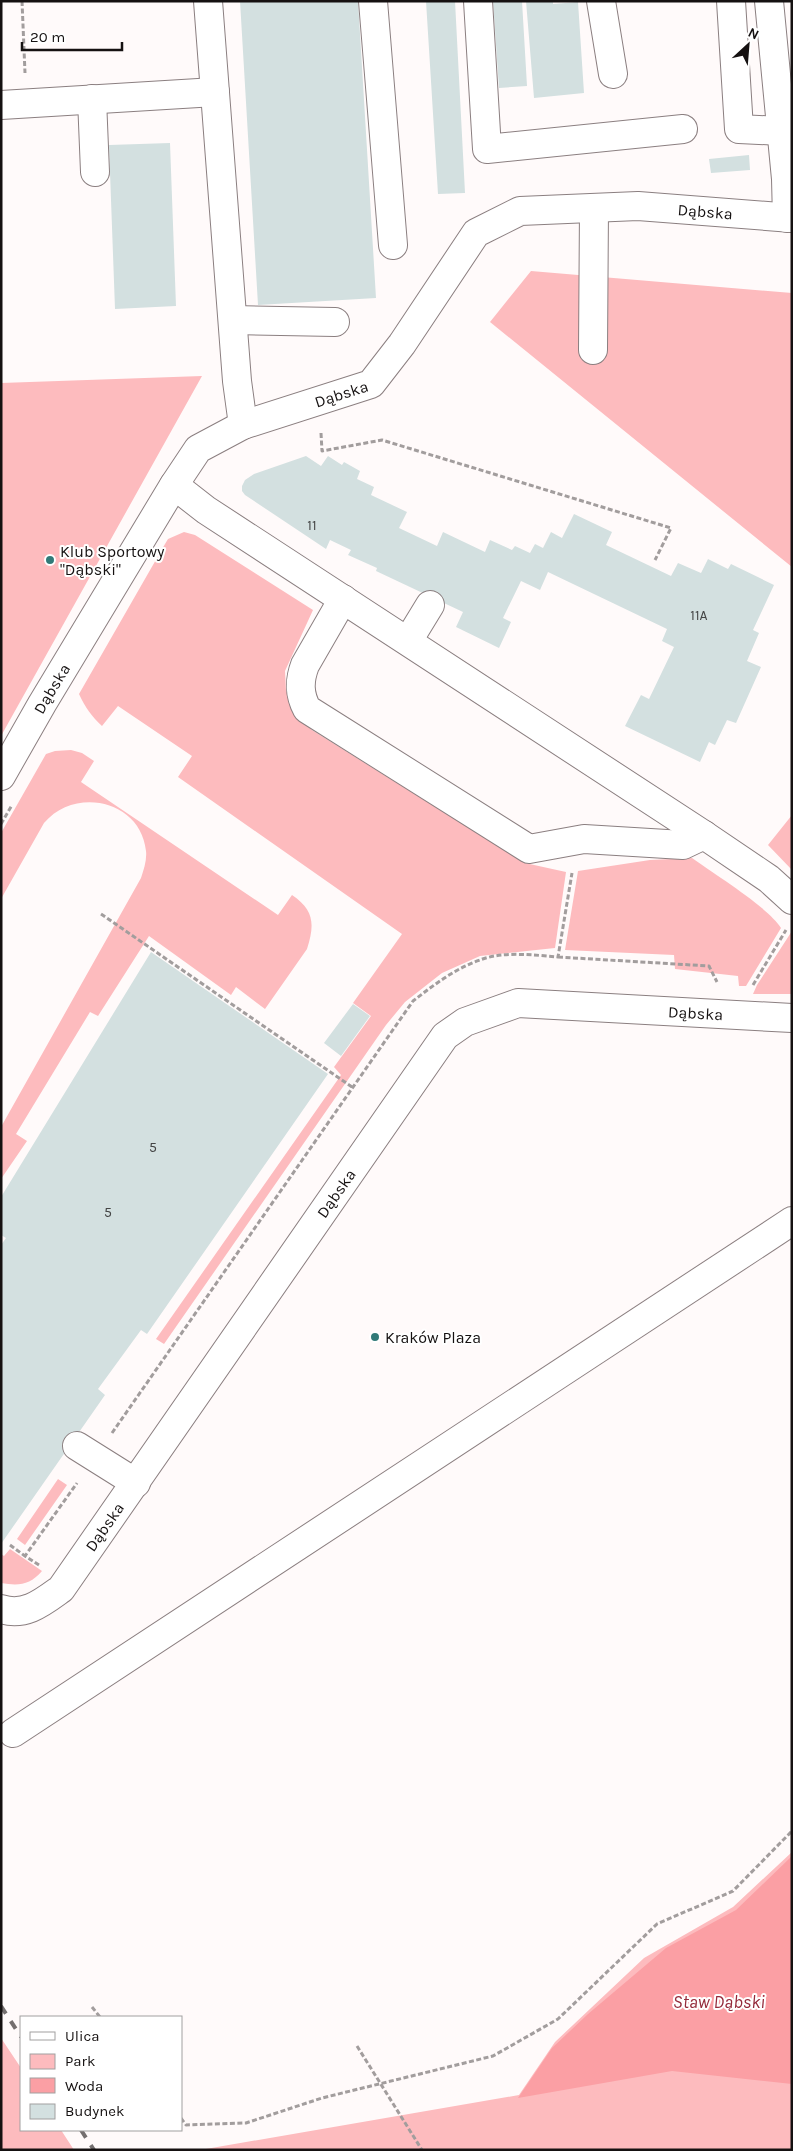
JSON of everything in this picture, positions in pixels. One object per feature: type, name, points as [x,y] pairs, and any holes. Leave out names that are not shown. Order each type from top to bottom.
[{"type":"street","points":[[208,1],[243,425]]},
{"type":"street","points":[[373,1],[393,245]]},
{"type":"street","points":[[478,1],[487,149],[683,129]]},
{"type":"street","points":[[601,1],[613,74]]},
{"type":"street","points":[[732,1],[739,130],[781,131]]},
{"type":"street","points":[[769,1],[789,218]]},
{"type":"street","points":[[14,104],[215,92]]},
{"type":"street","points":[[92,99],[95,172]]},
{"type":"street","name":"Dąbska","points":[[1,776],[47,695],[174,484],[198,449],[243,425],[371,384],[402,344],[476,233],[520,211],[638,206],[789,218]]},
{"type":"street","points":[[593,350],[594,208]]},
{"type":"street","points":[[233,320],[335,322]]},
{"type":"street","points":[[174,484],[206,510],[408,640],[704,835],[769,879],[792,900]]},
{"type":"street","points":[[343,599],[304,665],[301,675],[302,699],[307,709],[529,849],[584,839],[683,845],[704,835]]},
{"type":"street","points":[[408,640],[430,605]]},
{"type":"street","name":"Dąbska","points":[[1,1609],[24,1611],[38,1606],[61,1589],[445,1036],[465,1022],[518,1003],[792,1018]]},
{"type":"street","points":[[13,1732],[792,1221]]},
{"type":"street","points":[[77,1446],[136,1483]]},
{"type":"path","points":[[14,104],[22,1]]},
{"type":"path","points":[[320,424],[322,451],[382,440],[671,528],[655,560]]},
{"type":"path","points":[[101,914],[352,1087]]},
{"type":"path","points":[[558,957],[709,966],[720,989]]},
{"type":"path","points":[[10,1545],[25,1556]]},
{"type":"path","points":[[182,2120],[186,2126],[246,2122],[322,2098],[493,2056],[558,2019],[657,1924],[733,1891],[792,1831]]},
{"type":"path","points":[[92,2008],[99,2016]]},
{"type":"path","points":[[358,2046],[422,2150]]},
{"type":"green space","points":[[531,271],[792,293],[792,567],[490,322]]},
{"type":"green space","name":"Klub Sportowy \"Dąbski\"","points":[[202,376],[1,736],[1,383]]},
{"type":"green space","points":[[184,532],[195,535],[313,610],[285,671],[286,690],[294,713],[312,730],[525,863],[566,872],[555,948],[480,956],[442,973],[405,1002],[386,1025],[164,1344],[156,1339],[341,1075],[334,1067],[371,1016],[353,1003],[402,934],[178,777],[192,756],[118,706],[102,726],[92,715],[79,694],[168,539]]},
{"type":"green space","points":[[71,750],[82,753],[94,761],[81,782],[278,915],[292,895],[309,912],[312,925],[311,932],[307,949],[265,1009],[236,987],[231,995],[149,936],[98,1016],[90,1012],[16,1134],[27,1141],[1,1179],[1,1127],[141,878],[146,861],[146,851],[141,834],[132,820],[120,810],[105,804],[89,802],[72,805],[57,811],[44,823],[1,899],[1,833],[46,754],[55,751]]},
{"type":"green space","points":[[792,815],[792,870],[768,845]]},
{"type":"green space","points":[[692,858],[765,910],[781,928],[746,986],[739,986],[738,976],[675,969],[674,955],[565,950],[578,871],[650,860]]},
{"type":"green space","points":[[792,931],[792,994],[753,994],[757,985]]},
{"type":"green space","points":[[58,1479],[67,1485],[25,1545],[17,1539]]},
{"type":"green space","points":[[10,1549],[42,1571],[38,1576],[24,1583],[1,1583],[1,1554],[4,1556]]},
{"type":"green space","points":[[792,1852],[792,2149],[200,2150],[519,2095],[555,2042],[644,1958],[733,1907]]},
{"type":"green space","points":[[1,2038],[20,2066],[20,2131],[62,2131],[74,2150],[1,2150]]},
{"type":"water","name":"Staw Dąbski","points":[[792,1856],[792,2084],[672,2071],[518,2098],[552,2048],[588,2014],[666,1948],[736,1910]]},
{"type":"building","points":[[240,1],[358,1],[376,298],[258,305]]},
{"type":"building","points":[[426,1],[455,1],[465,193],[438,194]]},
{"type":"building","points":[[493,1],[522,1],[527,86],[499,88]]},
{"type":"building","points":[[526,1],[553,1],[553,4],[578,2],[584,93],[534,98]]},
{"type":"building","points":[[170,143],[176,306],[115,309],[109,145]]},
{"type":"building","points":[[749,155],[750,170],[711,173],[709,159]]},
{"type":"building","points":[[306,456],[321,466],[328,456],[342,465],[344,462],[360,471],[357,479],[374,487],[371,495],[407,512],[399,528],[437,546],[443,532],[485,552],[490,540],[512,550],[515,546],[530,553],[535,544],[543,548],[551,532],[562,538],[574,514],[612,532],[606,545],[671,576],[678,563],[701,573],[708,559],[728,569],[731,564],[774,585],[753,630],[759,633],[747,661],[761,667],[736,723],[727,720],[715,745],[709,742],[700,762],[625,726],[641,695],[649,699],[674,647],[662,641],[667,629],[548,572],[540,590],[521,581],[503,618],[511,622],[499,648],[456,627],[463,612],[376,571],[377,568],[348,555],[351,550],[330,540],[326,549],[245,495],[242,491],[245,480],[254,474]]},
{"type":"building","points":[[151,952],[328,1074],[147,1334],[141,1330],[98,1389],[105,1395],[1,1544],[1,1245],[6,1238],[1,1235],[1,1197]]},
{"type":"building","points":[[353,1004],[370,1016],[341,1056],[324,1043]]},
{"type":"railway","points":[[1,2006],[20,2035]]},
{"type":"railway","points":[[82,2131],[94,2150]]},
{"type":"place","name":"Klub Sportowy \"Dąbski\"","points":[[50,560]]},
{"type":"place","name":"Kraków Plaza","points":[[375,1337]]}]
